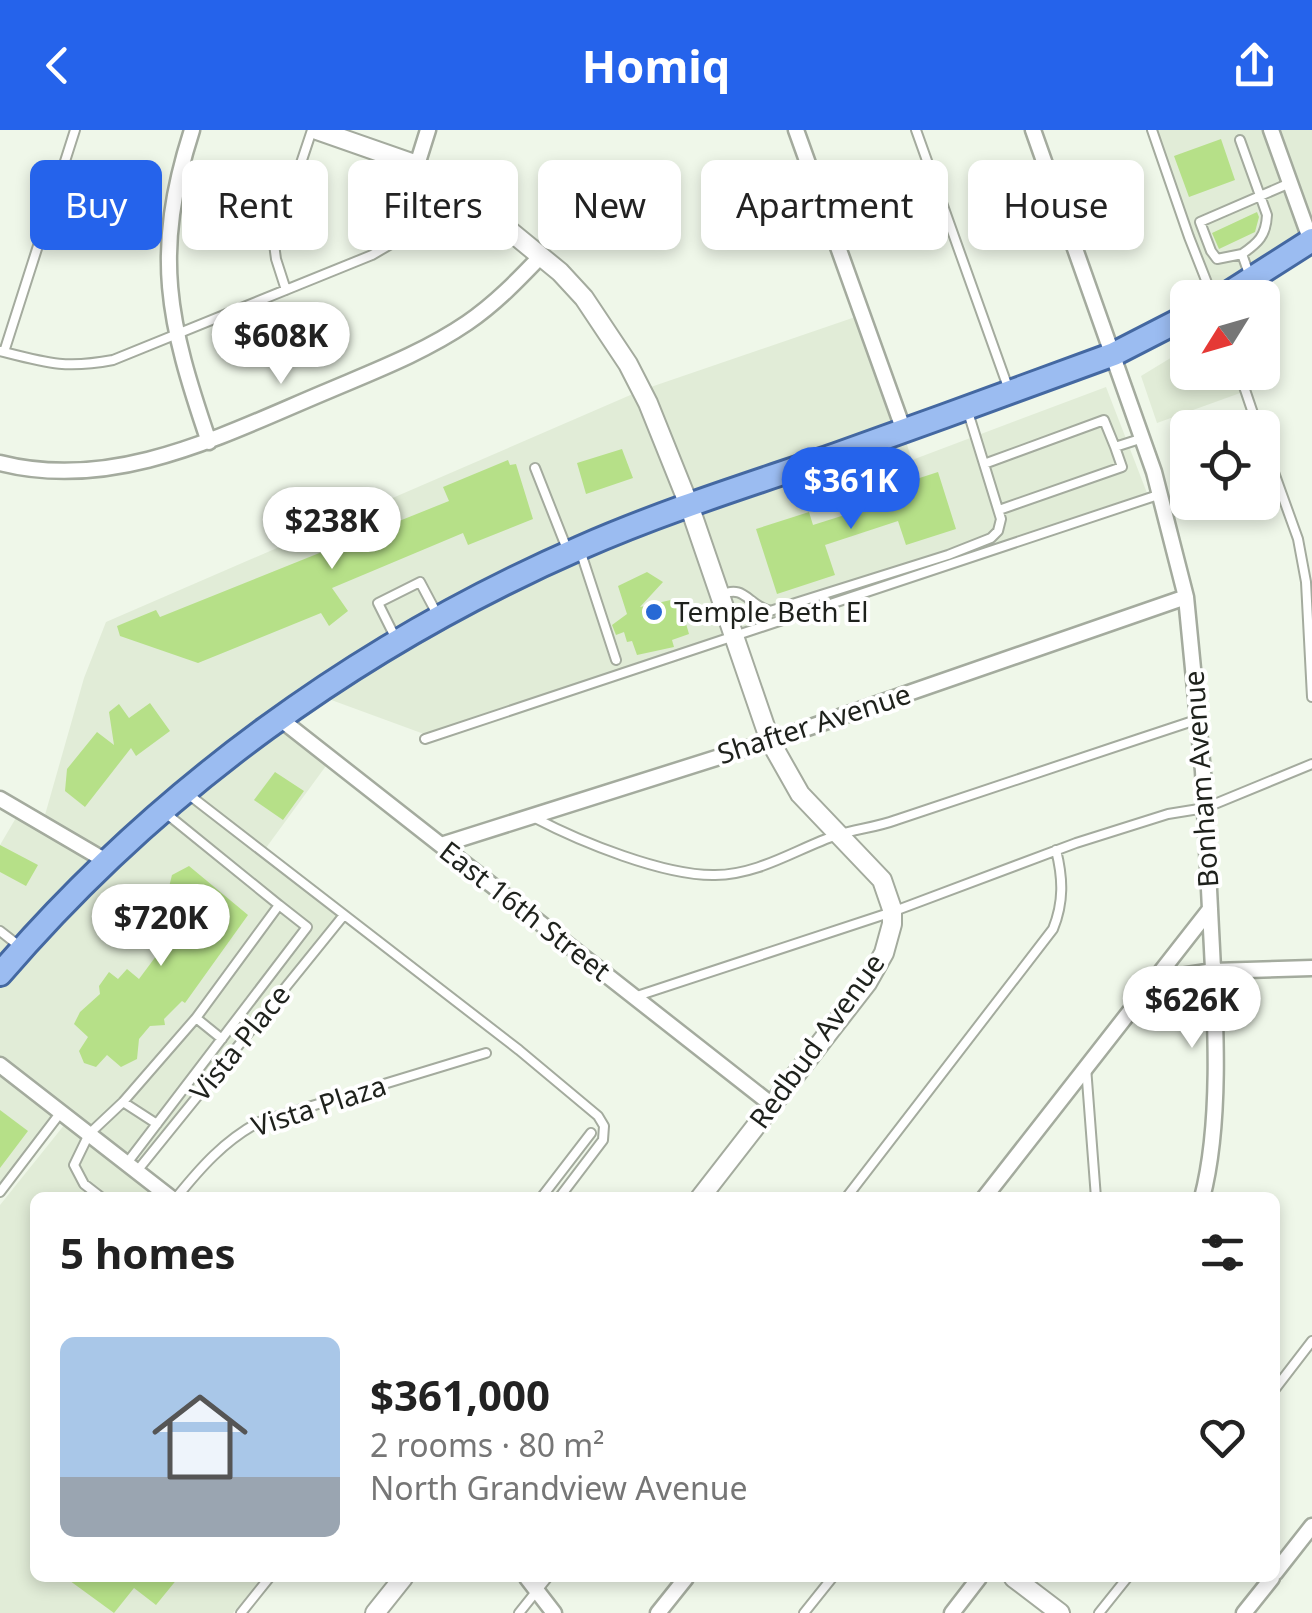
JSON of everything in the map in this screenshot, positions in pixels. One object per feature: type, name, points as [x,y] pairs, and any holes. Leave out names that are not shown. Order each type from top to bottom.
[{"type":"main road","points":[[1248,280],[1312,242]]},
{"type":"main road","points":[[0,974],[106,861],[162,810],[279,718],[440,618],[574,551],[1114,354],[1170,325]]},
{"type":"street","points":[[192,130],[170,214],[168,276],[175,332],[209,442]]},
{"type":"street","points":[[315,130],[402,160]]},
{"type":"street","points":[[419,160],[428,130]]},
{"type":"street","points":[[796,130],[904,431]]},
{"type":"street","name":"Bonham Avenue","points":[[989,1192],[1210,909],[1199,719],[1186,596],[1161,494],[1033,130]]},
{"type":"street","points":[[1271,130],[1312,242]]},
{"type":"street","points":[[518,238],[584,298],[628,364],[689,506],[770,741],[800,794],[882,880],[892,912]]},
{"type":"street","points":[[0,463],[42,470],[106,468],[151,460],[209,442],[435,342],[490,306],[541,256]]},
{"type":"street","name":"Shafter Avenue","points":[[441,845],[770,741],[1186,596]]},
{"type":"street","name":"East 16th Street","points":[[279,718],[772,1106]]},
{"type":"street","points":[[0,798],[106,861]]},
{"type":"street","points":[[1203,1192],[1214,1083],[1210,909]]},
{"type":"street","name":"Redbud Avenue","points":[[705,1192],[867,982],[888,942],[892,912]]},
{"type":"street","points":[[1155,980],[1213,971],[1312,968]]},
{"type":"street","points":[[0,1065],[166,1192]]},
{"type":"street","points":[[1280,1566],[1312,1526]]},
{"type":"street","points":[[376,1613],[400,1582]]},
{"type":"street","points":[[530,1582],[554,1613]]},
{"type":"street","points":[[658,1613],[683,1582]]},
{"type":"street","points":[[952,1613],[976,1582]]},
{"type":"street","points":[[1019,1582],[1060,1613]]},
{"type":"street","points":[[1244,1613],[1268,1582]]},
{"type":"lane","points":[[75,130],[2,352],[57,366],[77,367],[114,360],[378,250]]},
{"type":"lane","points":[[286,290],[274,244],[315,130]]},
{"type":"lane","points":[[916,130],[1010,392]]},
{"type":"lane","points":[[1152,130],[1188,237],[1208,280]]},
{"type":"lane","points":[[1240,140],[1259,196],[1266,215],[1266,228],[1261,240],[1242,254],[1217,259],[1200,222],[1236,207],[1259,196],[1290,183]]},
{"type":"lane","points":[[1236,207],[1241,220]]},
{"type":"lane","points":[[1215,216],[1221,229]]},
{"type":"lane","points":[[1248,235],[1254,246]]},
{"type":"lane","points":[[1229,244],[1231,257]]},
{"type":"lane","points":[[1242,254],[1251,278]]},
{"type":"lane","points":[[720,595],[734,589],[770,611],[991,538],[1000,526],[999,510],[967,409]]},
{"type":"lane","points":[[984,464],[1104,420],[1122,467],[999,510]]},
{"type":"lane","points":[[1115,446],[1142,438]]},
{"type":"lane","points":[[536,468],[574,551],[616,660]]},
{"type":"lane","points":[[1280,490],[1298,539],[1306,582],[1312,696]]},
{"type":"lane","points":[[425,739],[1161,494]]},
{"type":"lane","points":[[397,642],[378,603],[420,582],[440,618]]},
{"type":"lane","points":[[531,816],[571,836],[698,875],[720,876],[791,856],[838,835],[898,820],[1199,719]]},
{"type":"lane","points":[[634,997],[892,912],[1056,850],[1168,814],[1205,808],[1312,764]]},
{"type":"lane","points":[[185,792],[519,1050],[598,1116],[604,1126],[603,1140],[563,1192]]},
{"type":"lane","points":[[132,1167],[157,1124],[307,928],[162,810]]},
{"type":"lane","points":[[851,1192],[1053,929],[1059,915],[1062,876],[1056,850]]},
{"type":"lane","points":[[94,1192],[84,1184],[74,1165],[89,1134],[124,1102],[196,1018],[279,906]]},
{"type":"lane","name":"Vista Place","points":[[132,1167],[344,915]]},
{"type":"lane","points":[[0,931],[22,948]]},
{"type":"lane","points":[[196,1018],[222,1039]]},
{"type":"lane","name":"Vista Plaza","points":[[179,1192],[236,1134],[259,1122],[486,1053]]},
{"type":"lane","points":[[1086,1067],[1096,1192]]},
{"type":"lane","points":[[124,1102],[157,1124]]},
{"type":"lane","points":[[2,1187],[61,1112]]},
{"type":"lane","points":[[546,1192],[591,1133]]},
{"type":"lane","points":[[1280,1383],[1312,1341]]},
{"type":"lane","points":[[241,1613],[266,1582]]},
{"type":"lane","points":[[519,1613],[544,1582]]},
{"type":"lane","points":[[804,1613],[829,1582]]},
{"type":"lane","points":[[1099,1613],[1124,1582]]},
{"type":"shaded area","points":[[1153,130],[1312,130],[1312,244],[1245,280],[1207,280]]},
{"type":"shaded area","points":[[864,314],[912,460],[1106,387],[1147,493],[424,734],[315,694],[279,717],[331,759],[263,852],[340,915],[139,1172],[164,1192],[30,1192],[30,1582],[259,1582],[233,1613],[0,1613],[0,1205],[69,1119],[60,1112],[0,1187],[0,845],[20,811],[43,822],[84,678],[106,622],[642,390]]},
{"type":"shaded area","points":[[1170,358],[1170,390],[1243,392],[1193,410],[1170,410],[1170,418],[1157,423],[1141,376]]},
{"type":"building","points":[[1221,139],[1235,180],[1189,197],[1174,156]]},
{"type":"building","points":[[1257,212],[1255,232],[1219,249],[1212,233]]},
{"type":"building","points":[[622,449],[633,478],[586,494],[577,463]]},
{"type":"building","points":[[508,460],[510,465],[516,464],[533,519],[468,545],[463,533],[332,588],[348,611],[329,626],[321,613],[198,663],[120,636],[117,626],[156,610],[160,617],[449,501],[443,487]]},
{"type":"building","points":[[938,472],[956,529],[906,545],[898,521],[825,545],[835,575],[777,594],[756,529],[809,512],[813,525],[905,496],[901,484]]},
{"type":"building","name":"Temple Beth El","points":[[647,572],[663,582],[640,607],[675,599],[680,603],[689,634],[672,640],[674,647],[637,655],[632,641],[627,642],[624,632],[616,635],[612,625],[627,614],[618,586]]},
{"type":"building","points":[[150,703],[170,731],[136,756],[131,748],[85,807],[65,791],[67,769],[97,732],[114,745],[109,712],[119,704],[129,718]]},
{"type":"building","points":[[275,772],[304,791],[283,820],[254,800]]},
{"type":"building","points":[[0,845],[38,865],[26,886],[0,872]]},
{"type":"building","points":[[189,866],[248,915],[185,1003],[182,1001],[164,1019],[165,1025],[150,1026],[139,1039],[137,1059],[121,1067],[107,1055],[96,1067],[84,1063],[79,1051],[88,1037],[74,1024],[80,1012],[100,994],[99,986],[109,972],[118,979],[127,969],[139,979],[171,936],[142,913],[160,889],[167,895],[172,875]]},
{"type":"building","points":[[0,1110],[28,1131],[0,1168]]},
{"type":"building","points":[[71,1582],[175,1582],[156,1605],[134,1588],[114,1613]]},
{"type":"place","name":"Temple Beth El","points":[[654,612]]}]
